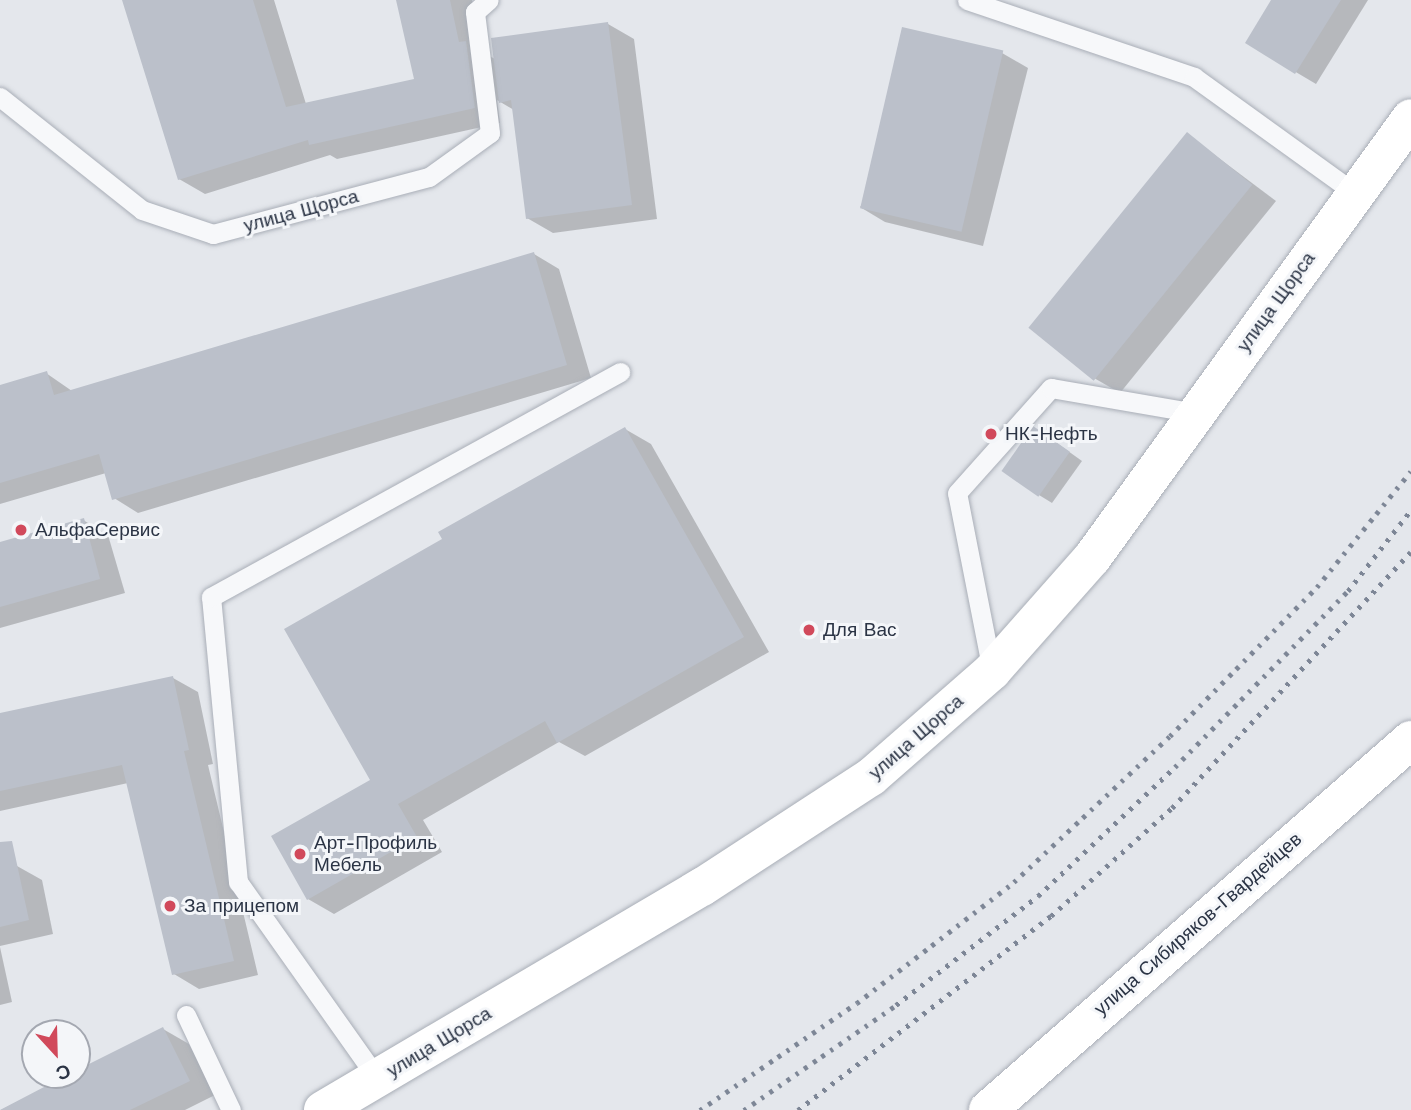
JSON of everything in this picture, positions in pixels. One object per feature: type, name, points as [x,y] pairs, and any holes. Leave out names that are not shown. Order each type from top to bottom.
[{"type":"main road","name":"улица Щорса","points":[[323,1110],[702,887],[871,777],[992,671],[1091,558],[1411,118]]},
{"type":"main road","name":"улица Сибиряков-Гвардейцев","points":[[988,1110],[1411,740]]},
{"type":"lane","points":[[967,0],[1194,77],[1355,193]]},
{"type":"lane","name":"улица Щорса","points":[[0,97],[142,210],[213,234],[429,177],[490,133],[479,4]]},
{"type":"lane","points":[[377,1079],[238,882],[211,597],[620,372]]},
{"type":"lane","points":[[992,671],[957,493],[1051,388],[1196,413]]},
{"type":"lane","points":[[186,1015],[231,1110]]},
{"type":"building","points":[[122,0],[253,0],[286,107],[414,79],[396,0],[450,0],[459,42],[466,41],[475,108],[309,145],[308,140],[178,180]]},
{"type":"building","points":[[1271,0],[1341,0],[1295,74],[1245,43]]},
{"type":"building","points":[[608,22],[632,205],[526,219],[511,100],[499,103],[491,38]]},
{"type":"building","points":[[902,27],[1003,50],[961,232],[860,208]]},
{"type":"building","points":[[1187,132],[1252,185],[1094,381],[1028,328]]},
{"type":"building","points":[[534,252],[567,365],[112,500],[99,454],[0,483],[0,385],[47,371],[54,395]]},
{"type":"building","points":[[1033,426],[1070,452],[1038,497],[1001,471]]},
{"type":"building","points":[[625,427],[744,637],[557,743],[545,721],[398,804],[417,837],[307,900],[271,836],[370,780],[284,629],[442,539],[438,532]]},
{"type":"building","points":[[84,518],[100,579],[0,607],[0,542]]},
{"type":"building","points":[[173,676],[189,750],[184,751],[234,961],[172,975],[122,765],[0,791],[0,713]]},
{"type":"building","points":[[12,841],[29,920],[0,927],[0,842]]},
{"type":"building","points":[[163,1027],[190,1081],[130,1110],[0,1110],[40,1089],[91,1089],[91,1063]]},
{"type":"railway","points":[[700,1110],[857,1003],[1014,882],[1170,736],[1317,587],[1411,471]]},
{"type":"railway","points":[[744,1110],[896,1005],[1038,896],[1175,767],[1348,591],[1411,510]]},
{"type":"railway","points":[[798,1110],[1051,916],[1172,808],[1411,552]]},
{"type":"place","name":"НК-Нефть","points":[[991,434]]},
{"type":"place","name":"АльфаСервис","points":[[21,530]]},
{"type":"place","name":"Для Вас","points":[[809,630]]},
{"type":"place","name":"Арт-Профиль Мебель","points":[[300,854]]},
{"type":"place","name":"За прицепом","points":[[170,906]]}]
